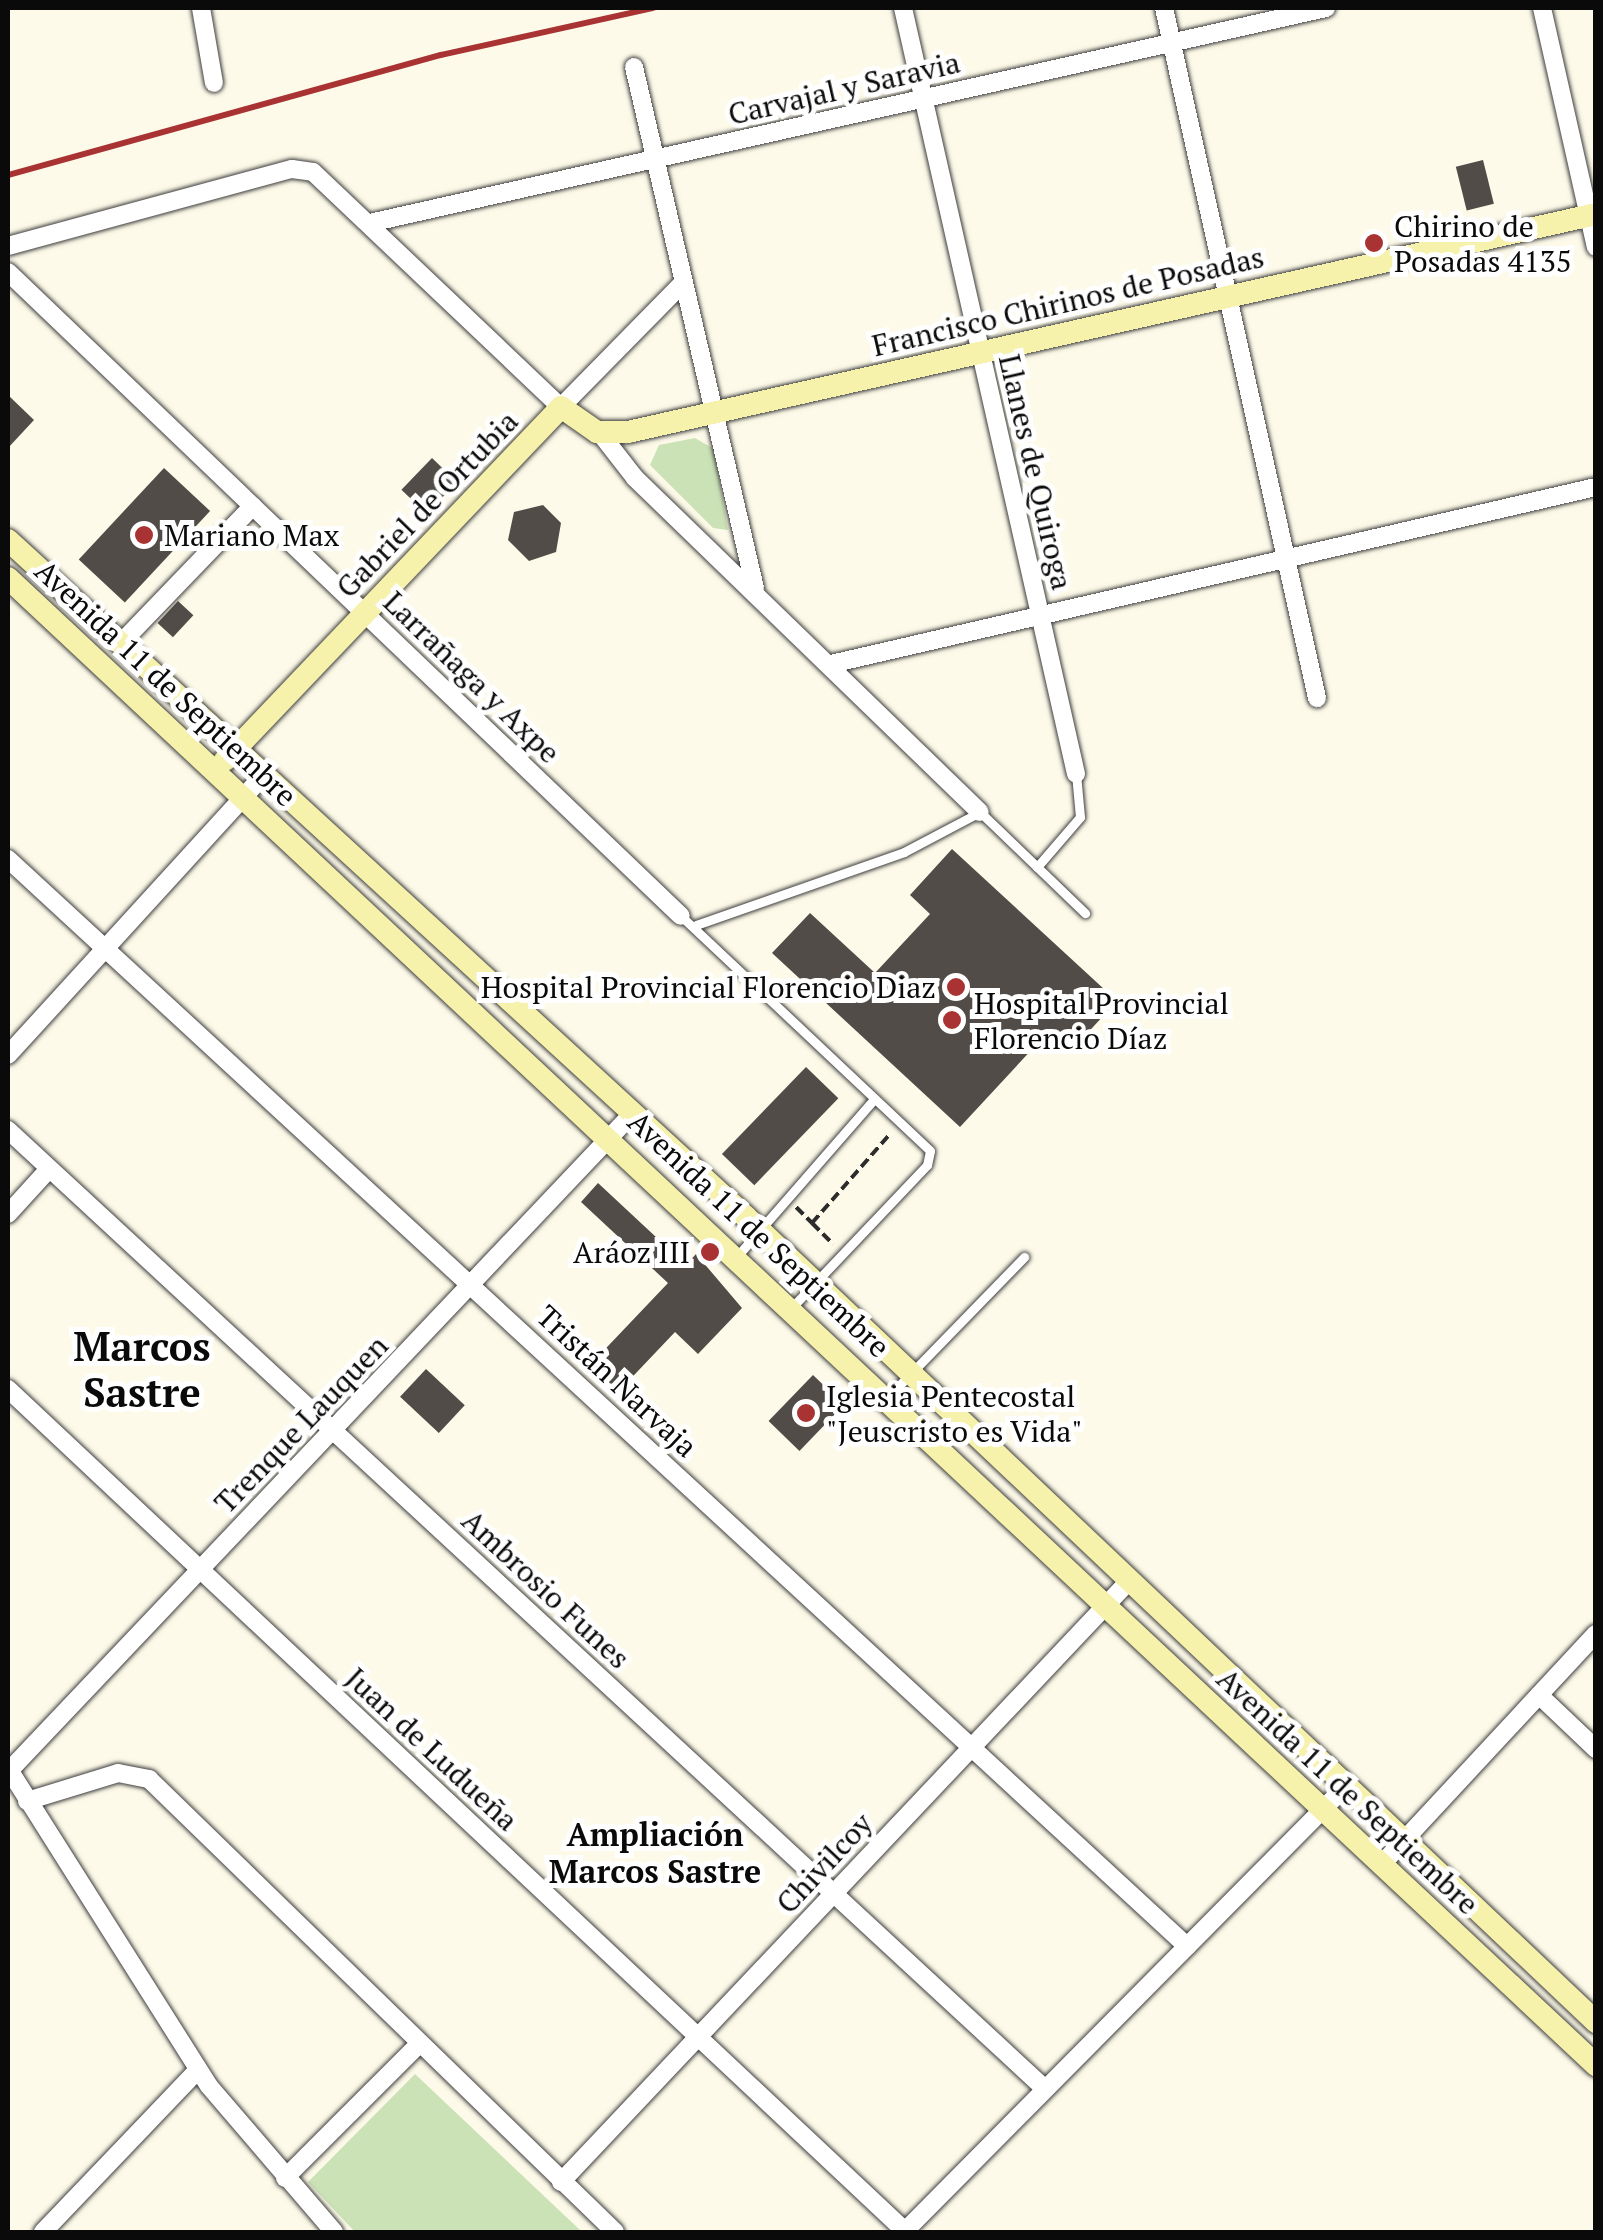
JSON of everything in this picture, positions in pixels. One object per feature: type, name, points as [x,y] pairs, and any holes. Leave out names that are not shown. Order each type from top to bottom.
[{"type":"main road","name":"Francisco Chirinos de Posadas","points":[[600,432],[714,412],[1592,214]]},
{"type":"main road","points":[[560,407],[600,432]]},
{"type":"main road","name":"Gabriel de Ortubia","points":[[216,770],[560,407]]},
{"type":"main road","name":"Avenida 11 de Septiembre","points":[[8,540],[761,1230],[1343,1788],[1596,2022]]},
{"type":"main road","name":"Avenida 11 de Septiembre","points":[[8,578],[739,1254],[1322,1810],[1596,2064]]},
{"type":"street","points":[[201,8],[214,83]]},
{"type":"street","name":"Llanes de Quiroga","points":[[903,8],[1076,774]]},
{"type":"street","points":[[1164,8],[1231,296],[1316,698]]},
{"type":"street","name":"Carvajal y Saravia","points":[[374,222],[1326,8]]},
{"type":"street","points":[[1542,8],[1592,214],[1596,247]]},
{"type":"street","points":[[634,68],[755,590]]},
{"type":"street","points":[[8,246],[292,169],[328,180],[560,407]]},
{"type":"street","name":"Larrañaga y Axpe","points":[[8,272],[688,921]]},
{"type":"street","name":"Gabriel de Ortubia","points":[[560,407],[684,282]]},
{"type":"street","points":[[600,432],[980,812]]},
{"type":"street","points":[[831,664],[1287,556],[1596,488]]},
{"type":"street","points":[[120,643],[253,506]]},
{"type":"street","points":[[8,1055],[263,776]]},
{"type":"street","name":"Tristán Narvaja","points":[[8,859],[1188,1946]]},
{"type":"street","name":"Trenque Lauquen","points":[[8,1770],[634,1113]]},
{"type":"street","name":"Ambrosio Funes","points":[[8,1130],[1045,2089]]},
{"type":"street","points":[[8,1214],[49,1168]]},
{"type":"street","name":"Juan de Ludueña","points":[[8,1389],[905,2232]]},
{"type":"street","name":"Chivilcoy","points":[[561,2182],[1128,1582]]},
{"type":"street","points":[[1382,1864],[1596,1634]]},
{"type":"street","points":[[1538,1695],[1596,1748]]},
{"type":"street","points":[[8,1770],[198,2070],[334,2232]]},
{"type":"street","points":[[27,1802],[118,1773],[149,1778],[417,2046],[613,2232]]},
{"type":"street","points":[[905,2232],[1343,1788]]},
{"type":"street","points":[[285,2178],[417,2046]]},
{"type":"street","points":[[44,2232],[198,2070]]},
{"type":"lane","points":[[1037,867],[1080,817],[1076,774]]},
{"type":"lane","points":[[793,1306],[932,1158],[688,921],[904,852],[980,812],[1085,912]]},
{"type":"lane","points":[[739,1254],[874,1099]]},
{"type":"lane","points":[[888,1396],[1024,1257]]},
{"type":"path","points":[[812,1223],[900,1123]]},
{"type":"path","points":[[787,1199],[842,1252]]},
{"type":"green space","points":[[695,438],[714,449],[728,530],[713,528],[650,465],[659,445]]},
{"type":"green space","points":[[415,2074],[580,2230],[355,2232],[308,2182]]},
{"type":"building","points":[[1483,160],[1494,204],[1467,210],[1456,167]]},
{"type":"building","points":[[8,395],[34,420],[8,448]]},
{"type":"building","points":[[432,458],[457,482],[427,514],[401,490]]},
{"type":"building","name":"Mariano Max","points":[[164,468],[210,511],[125,602],[79,559]]},
{"type":"building","points":[[543,505],[561,523],[556,552],[529,561],[508,540],[514,512]]},
{"type":"building","points":[[178,601],[193,615],[173,637],[158,623]]},
{"type":"building","name":"Hospital Provincial Florencio Diaz","points":[[952,849],[1117,1001],[1070,1052],[1048,1032],[960,1127],[772,953],[810,913],[875,973],[930,914],[910,895]]},
{"type":"building","points":[[806,1067],[838,1098],[754,1185],[722,1154]]},
{"type":"building","points":[[598,1183],[686,1265],[696,1254],[742,1308],[698,1354],[675,1332],[618,1392],[590,1365],[668,1283],[581,1202]]},
{"type":"building","points":[[426,1369],[465,1405],[439,1433],[400,1397]]},
{"type":"building","name":"Iglesia Pentecostal \"Jeuscristo es Vida\"","points":[[813,1375],[844,1405],[799,1451],[769,1421]]},
{"type":"railway","points":[[8,175],[441,55],[653,8]]},
{"type":"place","name":"Chirino de Posadas 4135","points":[[1374,243]]},
{"type":"place","name":"Mariano Max","points":[[144,535]]},
{"type":"place","name":"Hospital Provincial Florencio Diaz","points":[[956,987]]},
{"type":"place","name":"Hospital Provincial Florencio Díaz","points":[[952,1020]]},
{"type":"place","name":"Aráoz III","points":[[710,1252]]},
{"type":"place","name":"Iglesia Pentecostal \"Jeuscristo es Vida\"","points":[[806,1413]]},
{"type":"district","name":"Marcos Sastre","points":[[142,1369]]},
{"type":"district","name":"Ampliación Marcos Sastre","points":[[655,1854]]}]
